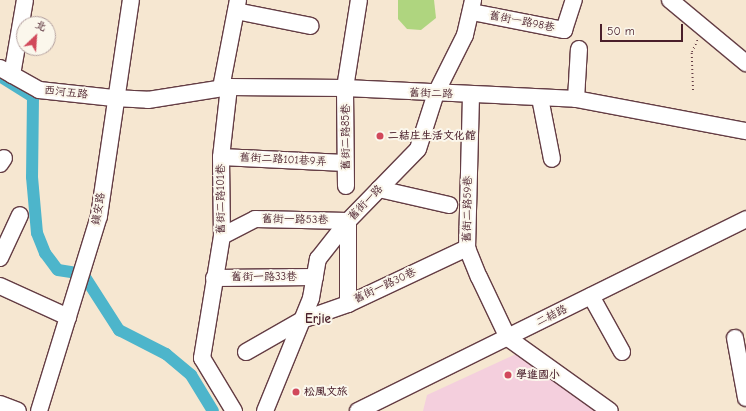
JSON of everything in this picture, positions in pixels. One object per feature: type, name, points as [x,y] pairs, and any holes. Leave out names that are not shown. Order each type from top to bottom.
[{"type":"street","points":[[5,74],[25,0]]},
{"type":"street","name":"鎮安路","points":[[39,411],[83,273],[98,216],[114,98],[131,0]]},
{"type":"street","name":"舊街二路85巷","points":[[346,186],[345,88],[359,0]]},
{"type":"street","name":"舊街一路98巷","points":[[473,6],[564,30],[574,0]]},
{"type":"street","points":[[670,0],[746,63]]},
{"type":"street","points":[[237,6],[311,26]]},
{"type":"street","name":"舊街二路101巷","points":[[234,411],[202,358],[222,236],[221,157],[225,88],[237,6]]},
{"type":"street","name":"舊街一路","points":[[265,411],[302,320],[315,277],[318,259],[348,221],[418,148],[436,93],[465,35],[473,6]]},
{"type":"street","points":[[576,99],[579,49]]},
{"type":"street","name":"西河五路","points":[[5,74],[39,90],[114,98]]},
{"type":"street","name":"舊街二路","points":[[114,98],[148,100],[225,88],[345,88],[471,96],[576,99],[746,131]]},
{"type":"street","name":"舊街二路59巷","points":[[471,96],[466,248],[508,338]]},
{"type":"street","points":[[540,98],[552,159]]},
{"type":"street","name":"舊街二路101巷9弄","points":[[221,157],[345,163]]},
{"type":"street","points":[[379,189],[449,205]]},
{"type":"street","points":[[0,258],[20,215]]},
{"type":"street","name":"舊街一路53巷","points":[[222,236],[255,219],[348,221]]},
{"type":"street","name":"二結路","points":[[358,411],[746,219]]},
{"type":"street","points":[[348,221],[348,304]]},
{"type":"street","name":"舊街一路30巷","points":[[246,352],[302,320],[348,304],[466,248]]},
{"type":"street","name":"舊街一路33巷","points":[[214,278],[315,277]]},
{"type":"street","points":[[0,286],[68,317]]},
{"type":"street","points":[[591,296],[622,352]]},
{"type":"street","points":[[508,338],[610,411]]},
{"type":"street","points":[[735,338],[746,398]]},
{"type":"street","points":[[0,404],[18,411]]},
{"type":"path","points":[[692,90],[692,52],[704,28]]},
{"type":"shaded area","name":"學進國小","points":[[516,354],[596,411],[423,411],[427,395]]},
{"type":"green space","points":[[398,0],[434,0],[436,18],[421,30],[407,29],[398,19]]},
{"type":"waterway","points":[[3,78],[33,97],[32,177],[37,233],[45,253],[58,270],[83,274],[119,330],[166,354],[191,375],[213,411]]},
{"type":"place","name":"二結庄生活文化館","points":[[380,136]]},
{"type":"place","name":"學進國小","points":[[508,375]]},
{"type":"place","name":"松風文旅","points":[[296,392]]},
{"type":"district","name":"Erjie","points":[[318,319]]}]
